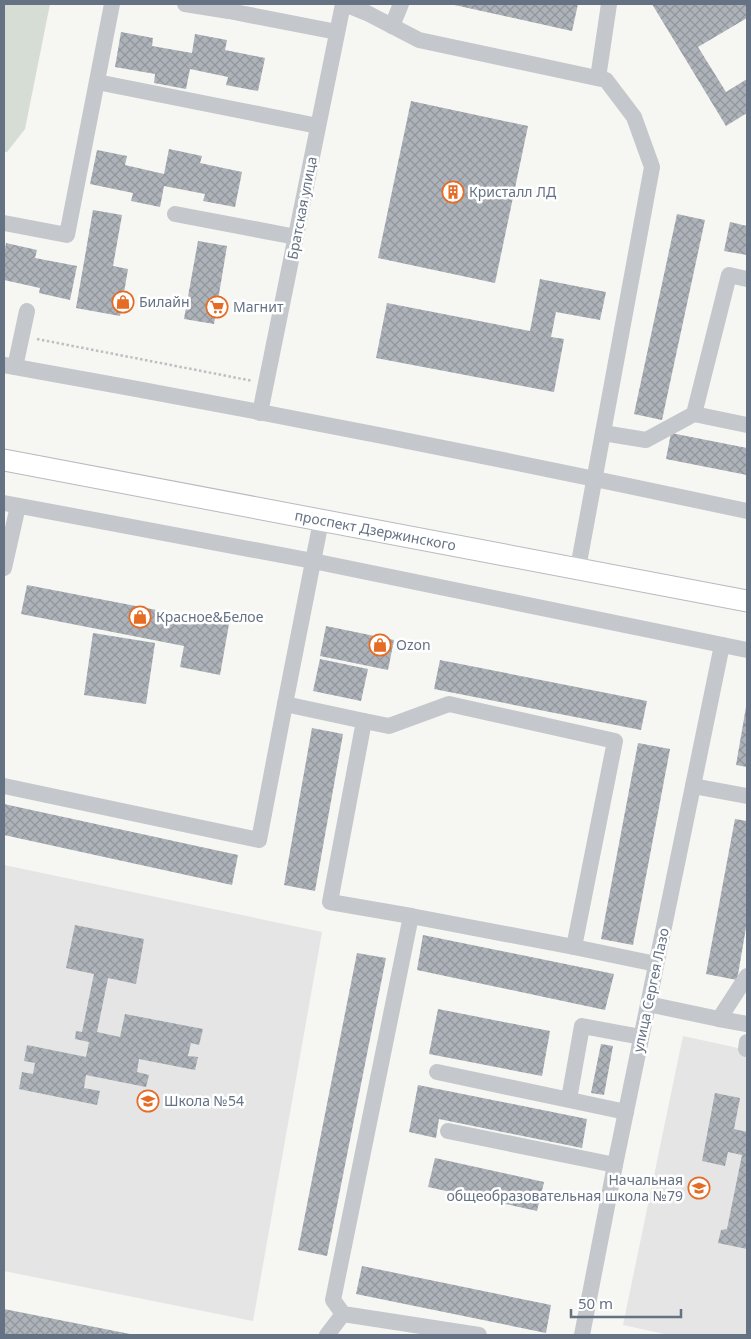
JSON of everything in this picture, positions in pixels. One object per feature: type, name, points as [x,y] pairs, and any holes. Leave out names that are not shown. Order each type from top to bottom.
[{"type":"main road","name":"проспект Дзержинского","points":[[4,460],[747,601]]},
{"type":"street","points":[[4,223],[68,235],[112,4]]},
{"type":"street","points":[[185,4],[230,8],[337,32]]},
{"type":"street","points":[[344,4],[419,40],[606,80],[634,117],[652,166],[578,568]]},
{"type":"street","name":"Братская улица","points":[[260,413],[344,4]]},
{"type":"street","points":[[392,26],[401,4]]},
{"type":"street","points":[[598,78],[609,4]]},
{"type":"street","points":[[97,82],[318,126]]},
{"type":"street","points":[[175,214],[296,237]]},
{"type":"street","points":[[694,414],[730,276],[747,279]]},
{"type":"street","points":[[28,311],[22,336],[9,366],[594,478],[747,511]]},
{"type":"street","points":[[602,433],[646,440],[694,414],[747,425]]},
{"type":"street","points":[[4,568],[11,504],[313,561],[747,650]]},
{"type":"street","points":[[4,786],[259,840],[320,521]]},
{"type":"street","name":"улица Сергея Лазо","points":[[582,1335],[722,645]]},
{"type":"street","points":[[285,704],[389,726],[450,704],[616,741],[574,947]]},
{"type":"street","points":[[364,721],[330,902],[656,964]]},
{"type":"street","points":[[692,786],[747,796]]},
{"type":"street","points":[[411,916],[333,1300],[343,1314],[479,1335]]},
{"type":"street","points":[[718,1019],[747,976]]},
{"type":"street","points":[[648,1004],[747,1024]]},
{"type":"street","points":[[569,1098],[582,1026],[641,1037]]},
{"type":"street","points":[[437,1072],[569,1098],[626,1112]]},
{"type":"street","points":[[448,1131],[615,1166]]},
{"type":"street","points":[[327,1335],[343,1314]]},
{"type":"path","points":[[22,336],[266,383]]},
{"type":"shaded area","points":[[4,4],[50,4],[25,129],[7,152],[4,152]]},
{"type":"shaded area","name":"Школа №54","points":[[4,865],[322,932],[253,1321],[4,1271]]},
{"type":"shaded area","name":"Начальная общеобразовательная школа №79","points":[[683,1036],[747,1050],[747,1335],[669,1335],[623,1325]]},
{"type":"building","points":[[450,4],[578,4],[572,31]]},
{"type":"building","points":[[652,4],[747,4],[747,18],[698,47],[726,92],[747,79],[747,113],[726,126]]},
{"type":"building","points":[[121,32],[153,38],[152,46],[192,53],[195,34],[227,40],[225,50],[265,58],[258,91],[226,85],[228,77],[190,69],[186,89],[154,83],[155,74],[115,67]]},
{"type":"building","name":"Кристалл ЛД","points":[[411,101],[528,126],[495,283],[378,258]]},
{"type":"building","points":[[169,149],[202,156],[200,163],[242,172],[235,207],[203,201],[205,194],[164,186],[160,207],[131,201],[133,193],[90,184],[97,150],[127,156],[125,165],[164,174]]},
{"type":"building","points":[[93,210],[122,215],[113,266],[128,269],[120,316],[76,308]]},
{"type":"building","points":[[677,214],[705,220],[662,420],[634,414]]},
{"type":"building","points":[[730,222],[747,226],[747,255],[724,251]]},
{"type":"building","points":[[198,241],[227,246],[214,324],[184,319]]},
{"type":"building","points":[[6,243],[37,250],[35,258],[77,266],[70,300],[39,293],[40,288],[4,280]]},
{"type":"building","points":[[540,279],[606,292],[600,320],[556,312],[551,337],[564,339],[554,392],[376,358],[387,303],[530,331]]},
{"type":"building","points":[[671,433],[747,448],[747,475],[666,459]]},
{"type":"building","points":[[27,585],[229,624],[220,675],[180,667],[184,646],[21,614]]},
{"type":"building","points":[[326,626],[394,640],[388,670],[320,656]]},
{"type":"building","points":[[93,633],[155,643],[146,704],[84,695]]},
{"type":"building","points":[[320,659],[368,669],[361,701],[313,691]]},
{"type":"building","points":[[440,660],[647,701],[641,730],[434,689]]},
{"type":"building","points":[[747,707],[747,767],[736,765]]},
{"type":"building","points":[[312,728],[343,734],[315,891],[284,885]]},
{"type":"building","points":[[638,743],[670,749],[633,945],[601,939]]},
{"type":"building","points":[[4,804],[238,855],[232,885],[4,835]]},
{"type":"building","points":[[735,819],[747,821],[747,922],[737,980],[706,974]]},
{"type":"building","points":[[75,925],[144,939],[136,984],[108,978],[97,1032],[120,1037],[125,1014],[203,1029],[199,1045],[191,1043],[188,1056],[198,1057],[195,1070],[139,1059],[137,1072],[149,1075],[146,1087],[86,1075],[84,1088],[100,1091],[97,1105],[19,1089],[22,1072],[33,1074],[35,1063],[24,1061],[27,1045],[86,1057],[89,1042],[75,1039],[76,1031],[82,1032],[94,974],[66,968]]},
{"type":"building","points":[[423,935],[614,974],[605,1010],[417,970]]},
{"type":"building","points":[[357,953],[386,958],[327,1256],[298,1250]]},
{"type":"building","points":[[438,1009],[550,1031],[542,1076],[429,1054]]},
{"type":"building","points":[[601,1044],[613,1046],[604,1095],[591,1093]]},
{"type":"building","points":[[418,1085],[587,1119],[582,1148],[439,1119],[436,1138],[409,1132]]},
{"type":"building","points":[[715,1093],[740,1098],[734,1129],[747,1132],[747,1249],[718,1243],[721,1230],[727,1229],[742,1155],[728,1152],[725,1166],[702,1161]]},
{"type":"building","points":[[435,1158],[544,1182],[537,1211],[428,1187]]},
{"type":"building","points":[[362,1266],[551,1305],[546,1333],[356,1294]]},
{"type":"building","points":[[4,1309],[130,1334],[130,1335],[4,1335]]},
{"type":"place","name":"Кристалл ЛД","points":[[453,192]]},
{"type":"place","name":"Билайн","points":[[123,302]]},
{"type":"place","name":"Магнит","points":[[217,307]]},
{"type":"place","name":"Красное&Белое","points":[[140,617]]},
{"type":"place","name":"Ozon","points":[[380,645]]},
{"type":"place","name":"Школа №54","points":[[148,1101]]},
{"type":"place","name":"Начальная общеобразовательная школа №79","points":[[699,1188]]}]
